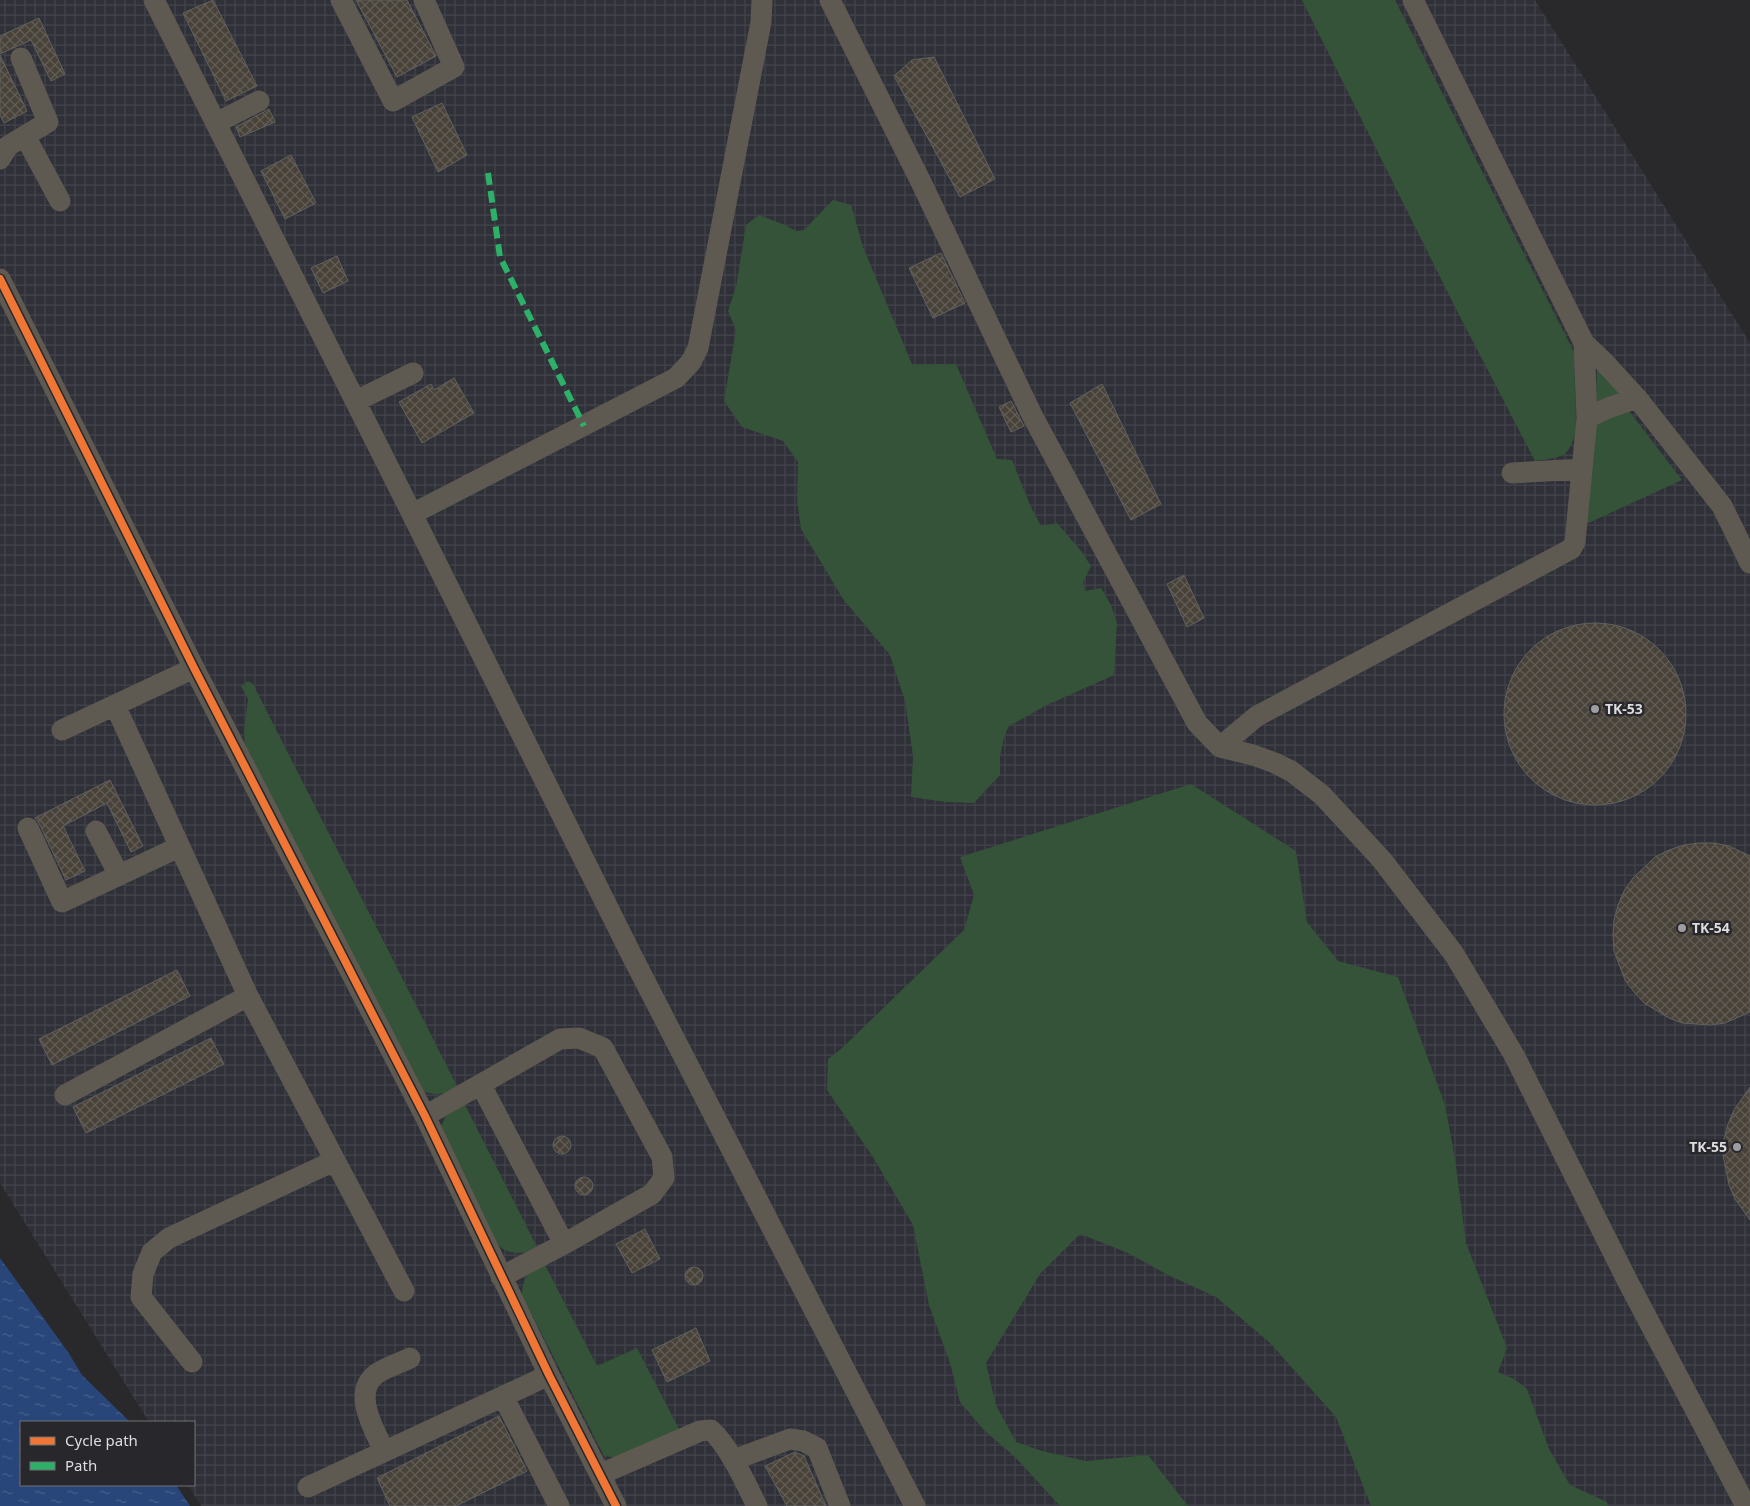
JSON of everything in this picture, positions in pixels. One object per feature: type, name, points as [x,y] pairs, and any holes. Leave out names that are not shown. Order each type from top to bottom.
[{"type":"street","points":[[154,0],[632,956],[915,1506]]},
{"type":"street","points":[[341,0],[393,101],[454,66],[424,0]]},
{"type":"street","points":[[750,0],[761,22]]},
{"type":"street","points":[[412,514],[676,378],[691,362],[698,348],[761,22],[762,0]]},
{"type":"street","points":[[830,0],[921,182],[1032,415],[1197,724],[1220,747],[1253,755],[1275,763],[1291,771],[1322,795],[1382,860],[1454,954],[1514,1054],[1628,1282],[1746,1506]]},
{"type":"street","points":[[1413,0],[1584,343],[1637,398],[1722,506],[1750,563]]},
{"type":"street","points":[[21,58],[48,122],[8,147],[60,201]]},
{"type":"street","points":[[216,123],[259,101]]},
{"type":"street","points":[[0,279],[194,668],[424,1116],[549,1375],[616,1506]]},
{"type":"street","points":[[1220,747],[1257,716],[1571,549],[1575,542],[1587,418],[1584,343]]},
{"type":"street","points":[[356,401],[413,373]]},
{"type":"street","points":[[1587,418],[1637,398]]},
{"type":"street","points":[[1512,473],[1582,469]]},
{"type":"street","points":[[62,730],[194,668]]},
{"type":"street","points":[[115,705],[248,996],[404,1291]]},
{"type":"street","points":[[28,828],[62,902],[179,847]]},
{"type":"street","points":[[96,831],[119,875]]},
{"type":"street","points":[[65,1095],[248,996]]},
{"type":"street","points":[[424,1116],[560,1039],[579,1038],[603,1048],[662,1157],[664,1178],[652,1194],[502,1277]]},
{"type":"street","points":[[481,1085],[564,1244]]},
{"type":"street","points":[[192,1362],[141,1297],[143,1274],[152,1252],[169,1238],[334,1161]]},
{"type":"street","points":[[384,1451],[368,1416],[365,1395],[368,1384],[375,1375],[410,1358]]},
{"type":"street","points":[[308,1487],[549,1375]]},
{"type":"street","points":[[503,1396],[559,1506]]},
{"type":"street","points":[[601,1474],[700,1431],[711,1430],[733,1460],[758,1506]]},
{"type":"street","points":[[733,1460],[790,1439],[803,1441],[817,1448],[840,1506]]},
{"type":"shaded area","points":[[0,0],[1535,0],[1750,343],[1750,1506],[201,1506],[189,1486],[195,1486],[195,1421],[148,1421],[0,1183]]},
{"type":"green space","points":[[1302,0],[1395,0],[1574,352],[1576,430],[1570,447],[1563,455],[1552,459],[1535,461],[1455,307]]},
{"type":"green space","points":[[833,200],[851,205],[863,247],[912,364],[956,364],[997,459],[1012,460],[1030,505],[1041,526],[1057,523],[1082,552],[1091,566],[1083,582],[1085,591],[1101,588],[1111,605],[1117,623],[1114,675],[1047,705],[1009,726],[1004,737],[1000,757],[1000,775],[974,803],[946,802],[911,797],[913,756],[905,701],[890,655],[843,599],[801,529],[797,500],[798,462],[783,441],[742,427],[724,401],[736,330],[728,311],[736,287],[746,225],[759,215],[796,231],[804,230]]},
{"type":"green space","points":[[1597,367],[1624,393],[1598,404],[1596,399]]},
{"type":"green space","points":[[1626,407],[1682,480],[1582,526],[1595,425]]},
{"type":"green space","points":[[248,681],[253,684],[458,1088],[439,1094],[420,1090],[248,753],[244,731],[248,699],[241,686]]},
{"type":"green space","points":[[1191,784],[1296,851],[1307,922],[1338,961],[1398,977],[1445,1105],[1455,1159],[1466,1243],[1507,1348],[1498,1372],[1514,1379],[1527,1389],[1549,1449],[1570,1485],[1607,1502],[1608,1506],[1371,1506],[1336,1417],[1269,1342],[1216,1297],[1168,1275],[1128,1253],[1080,1234],[1040,1274],[986,1363],[996,1405],[1016,1442],[1042,1451],[1086,1461],[1148,1455],[1188,1506],[1060,1506],[1016,1458],[984,1430],[960,1402],[950,1363],[929,1305],[913,1225],[873,1157],[827,1090],[828,1059],[841,1049],[964,930],[974,895],[960,857]]},
{"type":"green space","points":[[463,1101],[537,1249],[516,1253],[507,1251],[498,1245],[441,1128],[447,1116]]},
{"type":"green space","points":[[543,1261],[597,1366],[637,1348],[679,1429],[618,1458],[604,1456],[522,1295],[525,1279],[534,1267]]},
{"type":"water","points":[[0,1258],[68,1352],[82,1375],[129,1421],[20,1421],[20,1486],[177,1486],[190,1506],[0,1506]]},
{"type":"building","points":[[213,0],[257,86],[226,101],[183,13]]},
{"type":"building","points":[[356,0],[407,0],[436,56],[397,77]]},
{"type":"building","points":[[39,18],[65,74],[51,81],[31,40],[0,54],[0,36]]},
{"type":"building","points":[[0,55],[27,111],[4,123],[0,115]]},
{"type":"building","points":[[934,57],[995,179],[960,197],[894,76],[912,60]]},
{"type":"building","points":[[442,103],[467,155],[438,172],[412,117]]},
{"type":"building","points":[[269,109],[275,122],[240,137],[236,127]]},
{"type":"building","points":[[291,155],[316,203],[285,219],[261,171]]},
{"type":"building","points":[[941,253],[965,303],[933,318],[909,268]]},
{"type":"building","points":[[337,256],[348,281],[323,293],[311,268]]},
{"type":"building","points":[[454,378],[474,413],[422,443],[399,402],[431,384],[434,390]]},
{"type":"building","points":[[1102,384],[1161,504],[1131,520],[1070,403]]},
{"type":"building","points":[[1011,401],[1024,426],[1011,432],[999,407]]},
{"type":"building","points":[[1184,575],[1204,618],[1187,627],[1167,584]]},
{"type":"building","name":"TK-53","points":[[1595,623],[1613,625],[1630,630],[1645,638],[1665,656],[1679,679],[1684,696],[1686,714],[1684,732],[1679,749],[1671,764],[1653,784],[1630,798],[1613,803],[1595,805],[1577,803],[1560,798],[1545,790],[1525,772],[1511,749],[1506,732],[1504,714],[1506,696],[1511,679],[1519,664],[1537,644],[1560,630],[1577,625]]},
{"type":"building","points":[[110,780],[143,846],[131,852],[107,803],[63,826],[85,871],[66,880],[35,818]]},
{"type":"building","name":"TK-54","points":[[1699,843],[1729,846],[1750,856],[1750,1012],[1725,1023],[1711,1025],[1682,1023],[1669,1018],[1644,1003],[1625,980],[1614,951],[1614,920],[1624,891],[1633,878],[1655,857],[1684,845]]},
{"type":"building","points":[[177,970],[190,996],[52,1065],[39,1039]]},
{"type":"building","points":[[211,1038],[224,1064],[86,1133],[73,1107]]},
{"type":"building","name":"TK-55","points":[[1750,1087],[1750,1220],[1735,1199],[1729,1185],[1723,1155],[1724,1139],[1728,1124],[1734,1110]]},
{"type":"building","points":[[558,1136],[566,1136],[571,1141],[569,1152],[558,1154],[553,1149],[553,1141]]},
{"type":"building","points":[[580,1177],[588,1177],[593,1182],[591,1193],[580,1195],[575,1190],[575,1182]]},
{"type":"building","points":[[645,1229],[660,1259],[632,1273],[616,1244]]},
{"type":"building","points":[[690,1267],[698,1267],[703,1272],[701,1283],[690,1285],[685,1280],[685,1272]]},
{"type":"building","points":[[696,1328],[710,1361],[667,1382],[652,1350]]},
{"type":"building","points":[[499,1416],[527,1471],[456,1506],[390,1506],[377,1478]]},
{"type":"building","points":[[795,1452],[804,1456],[826,1506],[787,1506],[765,1466]]},
{"type":"marked path","points":[[488,173],[500,257],[584,426]]},
{"type":"cycle path","points":[[0,279],[194,668],[425,1116],[549,1375],[616,1506]]},
{"type":"place","name":"TK-53","points":[[1595,709]]},
{"type":"place","name":"TK-54","points":[[1682,928]]},
{"type":"place","name":"TK-55","points":[[1737,1147]]}]
